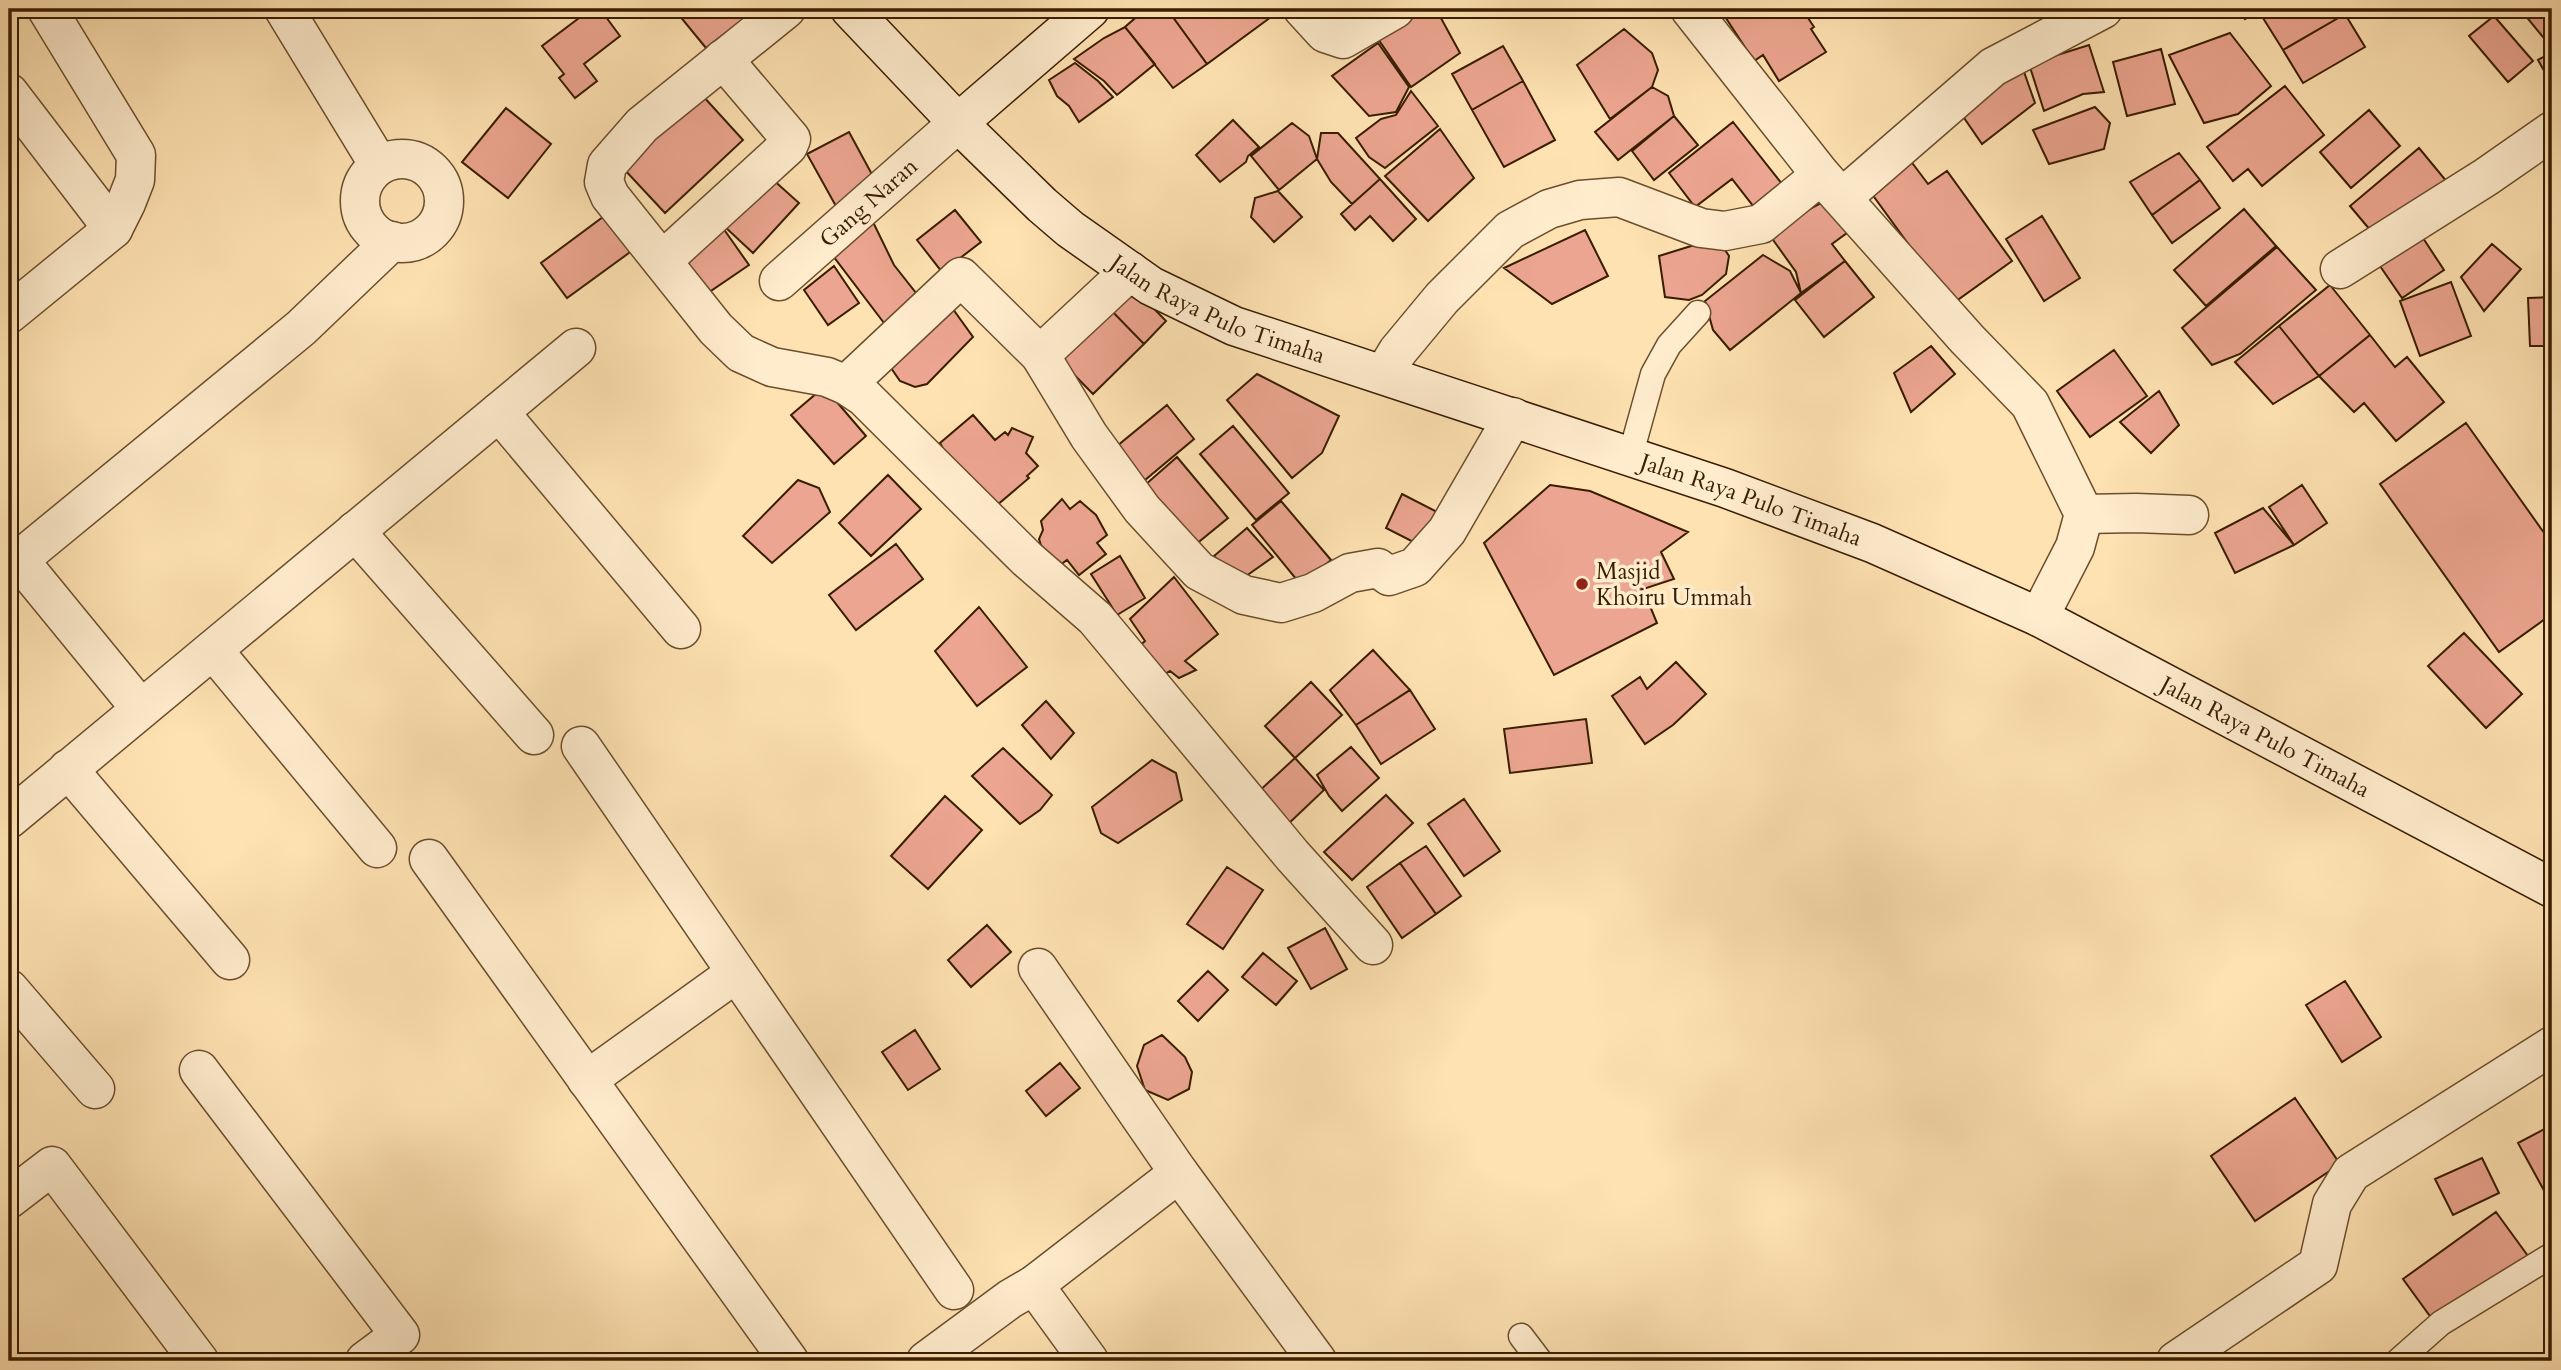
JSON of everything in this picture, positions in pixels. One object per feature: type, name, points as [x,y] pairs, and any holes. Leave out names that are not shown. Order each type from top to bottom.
[{"type":"street","points":[[9,314],[105,235],[127,202],[135,180],[136,155],[47,9]]},
{"type":"street","points":[[284,9],[379,165]]},
{"type":"street","points":[[786,9],[642,125],[607,165],[604,182],[610,195],[716,329],[741,353],[772,367],[827,377],[864,397],[1027,559],[1095,618],[1292,855],[1373,945]]},
{"type":"street","name":"Jalan Raya Pulo Timaha","points":[[850,9],[958,124],[1042,205],[1070,229],[1151,286],[1234,326],[1391,363],[1513,417],[1633,443],[1725,488],[2045,606],[2552,888]]},
{"type":"street","points":[[958,124],[1090,9]]},
{"type":"street","points":[[1303,9],[1325,33],[1343,39],[1395,9]]},
{"type":"street","points":[[1690,9],[1832,186],[1967,340],[2030,404],[2079,530],[2045,606]]},
{"type":"street","points":[[1391,363],[1442,298],[1510,230],[1549,209],[1580,200],[1619,197],[1701,228],[1725,231],[1760,224],[1832,186],[1993,67],[2103,9]]},
{"type":"street","points":[[662,261],[788,146],[791,139],[723,59]]},
{"type":"street","points":[[9,93],[105,235]]},
{"type":"street","name":"Gang Naran","points":[[779,281],[958,124]]},
{"type":"street","points":[[9,130],[105,235]]},
{"type":"street","points":[[2340,269],[2486,177],[2552,131]]},
{"type":"street","points":[[395,159],[412,160],[426,167],[437,179],[443,194],[443,211],[436,226],[424,237],[409,242],[392,241],[377,235],[366,223],[360,207],[361,191],[368,176],[379,165],[395,159]]},
{"type":"street","points":[[141,709],[14,564],[302,328],[392,241]]},
{"type":"street","points":[[1040,355],[1130,271]]},
{"type":"street","points":[[846,385],[961,277],[1040,355],[1089,436],[1142,509],[1199,571],[1244,596],[1280,603],[1313,593],[1350,573],[1378,568],[1389,576],[1415,567],[1447,531],[1513,417]]},
{"type":"street","points":[[9,819],[576,348]]},
{"type":"street","points":[[499,412],[681,629]]},
{"type":"street","points":[[2079,530],[2136,513],[2189,516]]},
{"type":"street","points":[[355,531],[534,735]]},
{"type":"street","points":[[213,650],[377,848]]},
{"type":"street","points":[[581,747],[954,1290]]},
{"type":"street","points":[[68,769],[230,960]]},
{"type":"street","points":[[429,859],[789,1361]]},
{"type":"street","points":[[1038,968],[1179,1173],[1317,1361]]},
{"type":"street","points":[[587,1080],[736,973]]},
{"type":"street","points":[[9,989],[95,1088]]},
{"type":"street","points":[[2176,1361],[2318,1265],[2332,1205],[2351,1173],[2552,1046]]},
{"type":"street","points":[[199,1070],[400,1335],[365,1361]]},
{"type":"street","points":[[9,1199],[52,1166],[199,1361]]},
{"type":"street","points":[[926,1361],[1010,1299],[1034,1285],[1179,1173]]},
{"type":"street","points":[[1034,1285],[1089,1361]]},
{"type":"lane","points":[[1633,443],[1653,374],[1669,345],[1698,313]]},
{"type":"lane","points":[[2398,1361],[2441,1323],[2552,1255]]},
{"type":"lane","points":[[1521,1336],[1540,1361]]},
{"type":"building","points":[[591,9],[600,9],[620,36],[584,64],[597,81],[575,98],[559,78],[564,74],[542,46]]},
{"type":"building","points":[[634,9],[652,9],[642,18]]},
{"type":"building","points":[[674,9],[739,9],[746,17],[706,48]]},
{"type":"building","points":[[1167,9],[1207,64],[1173,88],[1125,27],[1141,13]]},
{"type":"building","points":[[1167,9],[1265,9],[1271,17],[1207,64]]},
{"type":"building","points":[[1331,9],[1378,9],[1338,25]]},
{"type":"building","points":[[1421,9],[1436,9],[1460,53],[1411,87],[1374,33]]},
{"type":"building","points":[[1720,9],[1802,9],[1826,52],[1779,81],[1763,55],[1754,61]]},
{"type":"building","points":[[1827,9],[1867,9],[1827,12]]},
{"type":"building","points":[[2239,9],[2260,9],[2245,19]]},
{"type":"building","points":[[2340,9],[2345,14],[2283,50],[2258,10]]},
{"type":"building","points":[[2399,9],[2416,9],[2406,17]]},
{"type":"building","points":[[2520,9],[2552,9],[2552,48]]},
{"type":"building","points":[[2345,14],[2365,47],[2303,83],[2283,50]]},
{"type":"building","points":[[2494,16],[2533,61],[2508,82],[2469,36]]},
{"type":"building","points":[[1125,27],[1155,64],[1117,95],[1104,81],[1074,59]]},
{"type":"building","points":[[1624,29],[1652,53],[1658,70],[1652,87],[1610,119],[1577,65]]},
{"type":"building","points":[[2230,33],[2271,86],[2238,114],[2204,123],[2169,55]]},
{"type":"building","points":[[1378,43],[1409,87],[1396,112],[1369,116],[1332,76]]},
{"type":"building","points":[[2089,45],[2104,92],[2083,94],[2044,111],[2029,64]]},
{"type":"building","points":[[1503,46],[1523,81],[1472,110],[1452,74]]},
{"type":"building","points":[[2161,49],[2175,104],[2127,116],[2113,62]]},
{"type":"building","points":[[2552,52],[2552,85],[2538,60]]},
{"type":"building","points":[[1075,63],[1113,97],[1079,122],[1069,106],[1057,96],[1049,80]]},
{"type":"building","points":[[2023,69],[2035,103],[1982,144],[1960,112]]},
{"type":"building","points":[[1523,81],[1555,140],[1504,167],[1472,110]]},
{"type":"building","points":[[2285,86],[2324,135],[2262,186],[2248,169],[2233,181],[2207,147]]},
{"type":"building","points":[[1652,87],[1668,96],[1674,116],[1618,160],[1595,132]]},
{"type":"building","points":[[1411,91],[1438,126],[1385,168],[1369,157],[1356,138],[1381,119],[1396,115]]},
{"type":"building","points":[[702,95],[743,140],[665,213],[623,168]]},
{"type":"building","points":[[2095,107],[2110,123],[2104,149],[2049,164],[2033,130]]},
{"type":"building","points":[[506,108],[551,144],[508,198],[462,162]]},
{"type":"building","points":[[2369,110],[2400,146],[2351,188],[2320,152]]},
{"type":"building","points":[[1674,116],[1698,145],[1654,180],[1632,151]]},
{"type":"building","points":[[1233,120],[1259,147],[1248,156],[1246,162],[1220,182],[1196,155]]},
{"type":"building","points":[[1733,122],[1790,194],[1761,216],[1732,179],[1695,207],[1669,173]]},
{"type":"building","points":[[1292,123],[1309,136],[1317,159],[1279,190],[1251,156]]},
{"type":"building","points":[[1440,129],[1474,178],[1428,221],[1385,176]]},
{"type":"building","points":[[849,132],[875,180],[837,208],[807,154]]},
{"type":"building","points":[[1321,133],[1338,133],[1380,179],[1352,204],[1331,182],[1317,159]]},
{"type":"building","points":[[2419,148],[2448,183],[2399,223],[2392,214],[2371,231],[2350,206]]},
{"type":"building","points":[[2179,153],[2200,180],[2152,215],[2130,182]]},
{"type":"building","points":[[1910,160],[1928,184],[1947,171],[2012,261],[1952,304],[1869,190]]},
{"type":"building","points":[[770,177],[799,203],[753,253],[724,226]]},
{"type":"building","points":[[1380,179],[1416,219],[1393,241],[1370,216],[1355,230],[1341,214]]},
{"type":"building","points":[[2200,180],[2220,208],[2172,243],[2152,215]]},
{"type":"building","points":[[1278,191],[1302,217],[1274,242],[1251,217],[1255,198]]},
{"type":"building","points":[[1828,199],[1851,230],[1832,244],[1845,261],[1801,293],[1796,272],[1771,237]]},
{"type":"building","points":[[2244,209],[2276,246],[2206,306],[2174,270]]},
{"type":"building","points":[[955,210],[981,242],[942,272],[917,240]]},
{"type":"building","points":[[607,214],[633,250],[567,298],[541,263]]},
{"type":"building","points":[[2042,216],[2080,278],[2044,301],[2006,239]]},
{"type":"building","points":[[872,220],[894,265],[920,298],[884,323],[827,248]]},
{"type":"building","points":[[723,228],[749,265],[696,301],[671,264]]},
{"type":"building","points":[[1585,230],[1608,276],[1552,304],[1504,268]]},
{"type":"building","points":[[1717,238],[1729,256],[1726,274],[1702,295],[1689,300],[1665,297],[1659,256]]},
{"type":"building","points":[[2423,238],[2444,270],[2402,298],[2380,266]]},
{"type":"building","points":[[2492,244],[2521,269],[2484,311],[2461,277]]},
{"type":"building","points":[[2277,247],[2316,290],[2240,354],[2212,365],[2182,328]]},
{"type":"building","points":[[1763,255],[1790,271],[1801,293],[1730,350],[1713,330],[1705,301]]},
{"type":"building","points":[[1845,261],[1874,297],[1824,337],[1795,300]]},
{"type":"building","points":[[834,266],[859,303],[828,325],[804,290]]},
{"type":"building","points":[[1128,282],[1166,321],[1144,344],[1105,304]]},
{"type":"building","points":[[2451,282],[2471,336],[2420,356],[2400,301]]},
{"type":"building","points":[[2330,285],[2370,335],[2319,376],[2279,326]]},
{"type":"building","points":[[2552,297],[2552,346],[2530,346],[2528,298]]},
{"type":"building","points":[[945,298],[973,337],[927,384],[915,387],[900,381],[891,368]]},
{"type":"building","points":[[1105,304],[1144,344],[1093,394],[1054,354]]},
{"type":"building","points":[[2279,326],[2319,376],[2273,404],[2235,362]]},
{"type":"building","points":[[2370,335],[2395,367],[2407,357],[2444,402],[2396,441],[2364,403],[2354,412],[2319,376]]},
{"type":"building","points":[[1931,346],[1955,374],[1911,412],[1894,373]]},
{"type":"building","points":[[2114,350],[2147,396],[2090,437],[2057,391]]},
{"type":"building","points":[[1257,374],[1339,416],[1322,453],[1292,478],[1227,400]]},
{"type":"building","points":[[824,387],[866,436],[834,464],[791,415]]},
{"type":"building","points":[[2159,391],[2179,425],[2151,453],[2120,422]]},
{"type":"building","points":[[1167,405],[1194,439],[1139,485],[1111,451]]},
{"type":"building","points":[[973,415],[995,440],[1005,432],[1008,435],[1012,428],[1033,437],[1026,453],[1038,466],[1027,476],[1029,478],[996,506],[963,485],[940,443]]},
{"type":"building","points":[[2466,423],[2552,544],[2552,614],[2499,652],[2380,484]]},
{"type":"building","points":[[1233,426],[1289,493],[1256,520],[1200,454]]},
{"type":"building","points":[[1177,457],[1228,518],[1195,545],[1145,485]]},
{"type":"building","points":[[888,475],[921,509],[871,556],[839,523]]},
{"type":"building","points":[[798,480],[819,488],[830,512],[772,563],[743,536]]},
{"type":"building","name":"Masjid Khoiru Ummah","points":[[1550,485],[1590,491],[1688,532],[1661,552],[1674,579],[1643,589],[1657,623],[1554,675],[1484,543]]},
{"type":"building","points":[[2302,485],[2327,523],[2294,545],[2269,507]]},
{"type":"building","points":[[1402,494],[1443,515],[1427,549],[1386,528]]},
{"type":"building","points":[[1062,499],[1070,509],[1080,501],[1096,515],[1107,535],[1097,543],[1106,554],[1079,575],[1067,560],[1059,566],[1044,555],[1039,539],[1043,530],[1041,521]]},
{"type":"building","points":[[1281,501],[1331,560],[1301,585],[1252,525]]},
{"type":"building","points":[[2263,508],[2294,545],[2235,573],[2215,533]]},
{"type":"building","points":[[1247,528],[1273,557],[1239,581],[1214,556]]},
{"type":"building","points":[[896,544],[923,579],[856,630],[829,595]]},
{"type":"building","points":[[1120,556],[1145,598],[1117,615],[1091,574]]},
{"type":"building","points":[[1174,577],[1218,634],[1185,661],[1196,670],[1179,678],[1170,671],[1155,680],[1130,654],[1145,641],[1130,619]]},
{"type":"building","points":[[979,607],[1027,667],[977,706],[935,651]]},
{"type":"building","points":[[2464,633],[2522,694],[2486,728],[2428,666]]},
{"type":"building","points":[[1373,650],[1410,690],[1356,725],[1330,690]]},
{"type":"building","points":[[1676,662],[1706,694],[1673,725],[1645,744],[1612,696],[1640,677],[1647,689]]},
{"type":"building","points":[[1311,682],[1342,715],[1295,758],[1265,726]]},
{"type":"building","points":[[1410,690],[1435,729],[1381,764],[1356,725]]},
{"type":"building","points":[[1046,701],[1074,733],[1051,759],[1022,725]]},
{"type":"building","points":[[1586,719],[1592,763],[1510,773],[1504,729]]},
{"type":"building","points":[[1351,747],[1379,778],[1342,811],[1329,796],[1317,775]]},
{"type":"building","points":[[1003,748],[1052,795],[1040,810],[1020,824],[972,776]]},
{"type":"building","points":[[1295,758],[1324,790],[1286,826],[1256,794]]},
{"type":"building","points":[[1152,760],[1176,773],[1182,800],[1118,843],[1101,833],[1092,807]]},
{"type":"building","points":[[1386,795],[1413,823],[1352,880],[1324,852]]},
{"type":"building","points":[[945,796],[982,830],[928,889],[891,856]]},
{"type":"building","points":[[1464,799],[1500,851],[1464,876],[1428,824]]},
{"type":"building","points":[[1426,846],[1461,896],[1436,914],[1400,863]]},
{"type":"building","points":[[1400,863],[1436,914],[1402,938],[1367,887]]},
{"type":"building","points":[[1227,867],[1263,890],[1223,949],[1187,924]]},
{"type":"building","points":[[987,925],[1011,952],[971,987],[948,960]]},
{"type":"building","points":[[1325,928],[1347,969],[1311,989],[1288,948]]},
{"type":"building","points":[[1263,953],[1297,981],[1276,1005],[1242,977]]},
{"type":"building","points":[[1208,971],[1228,990],[1198,1021],[1178,1001]]},
{"type":"building","points":[[2345,981],[2381,1037],[2342,1062],[2306,1005]]},
{"type":"building","points":[[915,1030],[940,1069],[908,1090],[882,1052]]},
{"type":"building","points":[[1162,1035],[1185,1057],[1192,1072],[1189,1089],[1168,1100],[1145,1090],[1137,1066],[1144,1045]]},
{"type":"building","points":[[1060,1063],[1080,1088],[1046,1116],[1026,1091]]},
{"type":"building","points":[[2295,1098],[2340,1164],[2255,1221],[2211,1156]]},
{"type":"building","points":[[2552,1125],[2552,1193],[2547,1196],[2518,1143]]},
{"type":"building","points":[[2482,1158],[2499,1193],[2453,1215],[2435,1179]]},
{"type":"building","points":[[2496,1212],[2528,1256],[2435,1323],[2403,1279]]},
{"type":"place","name":"Masjid Khoiru Ummah","points":[[1582,584]]}]
